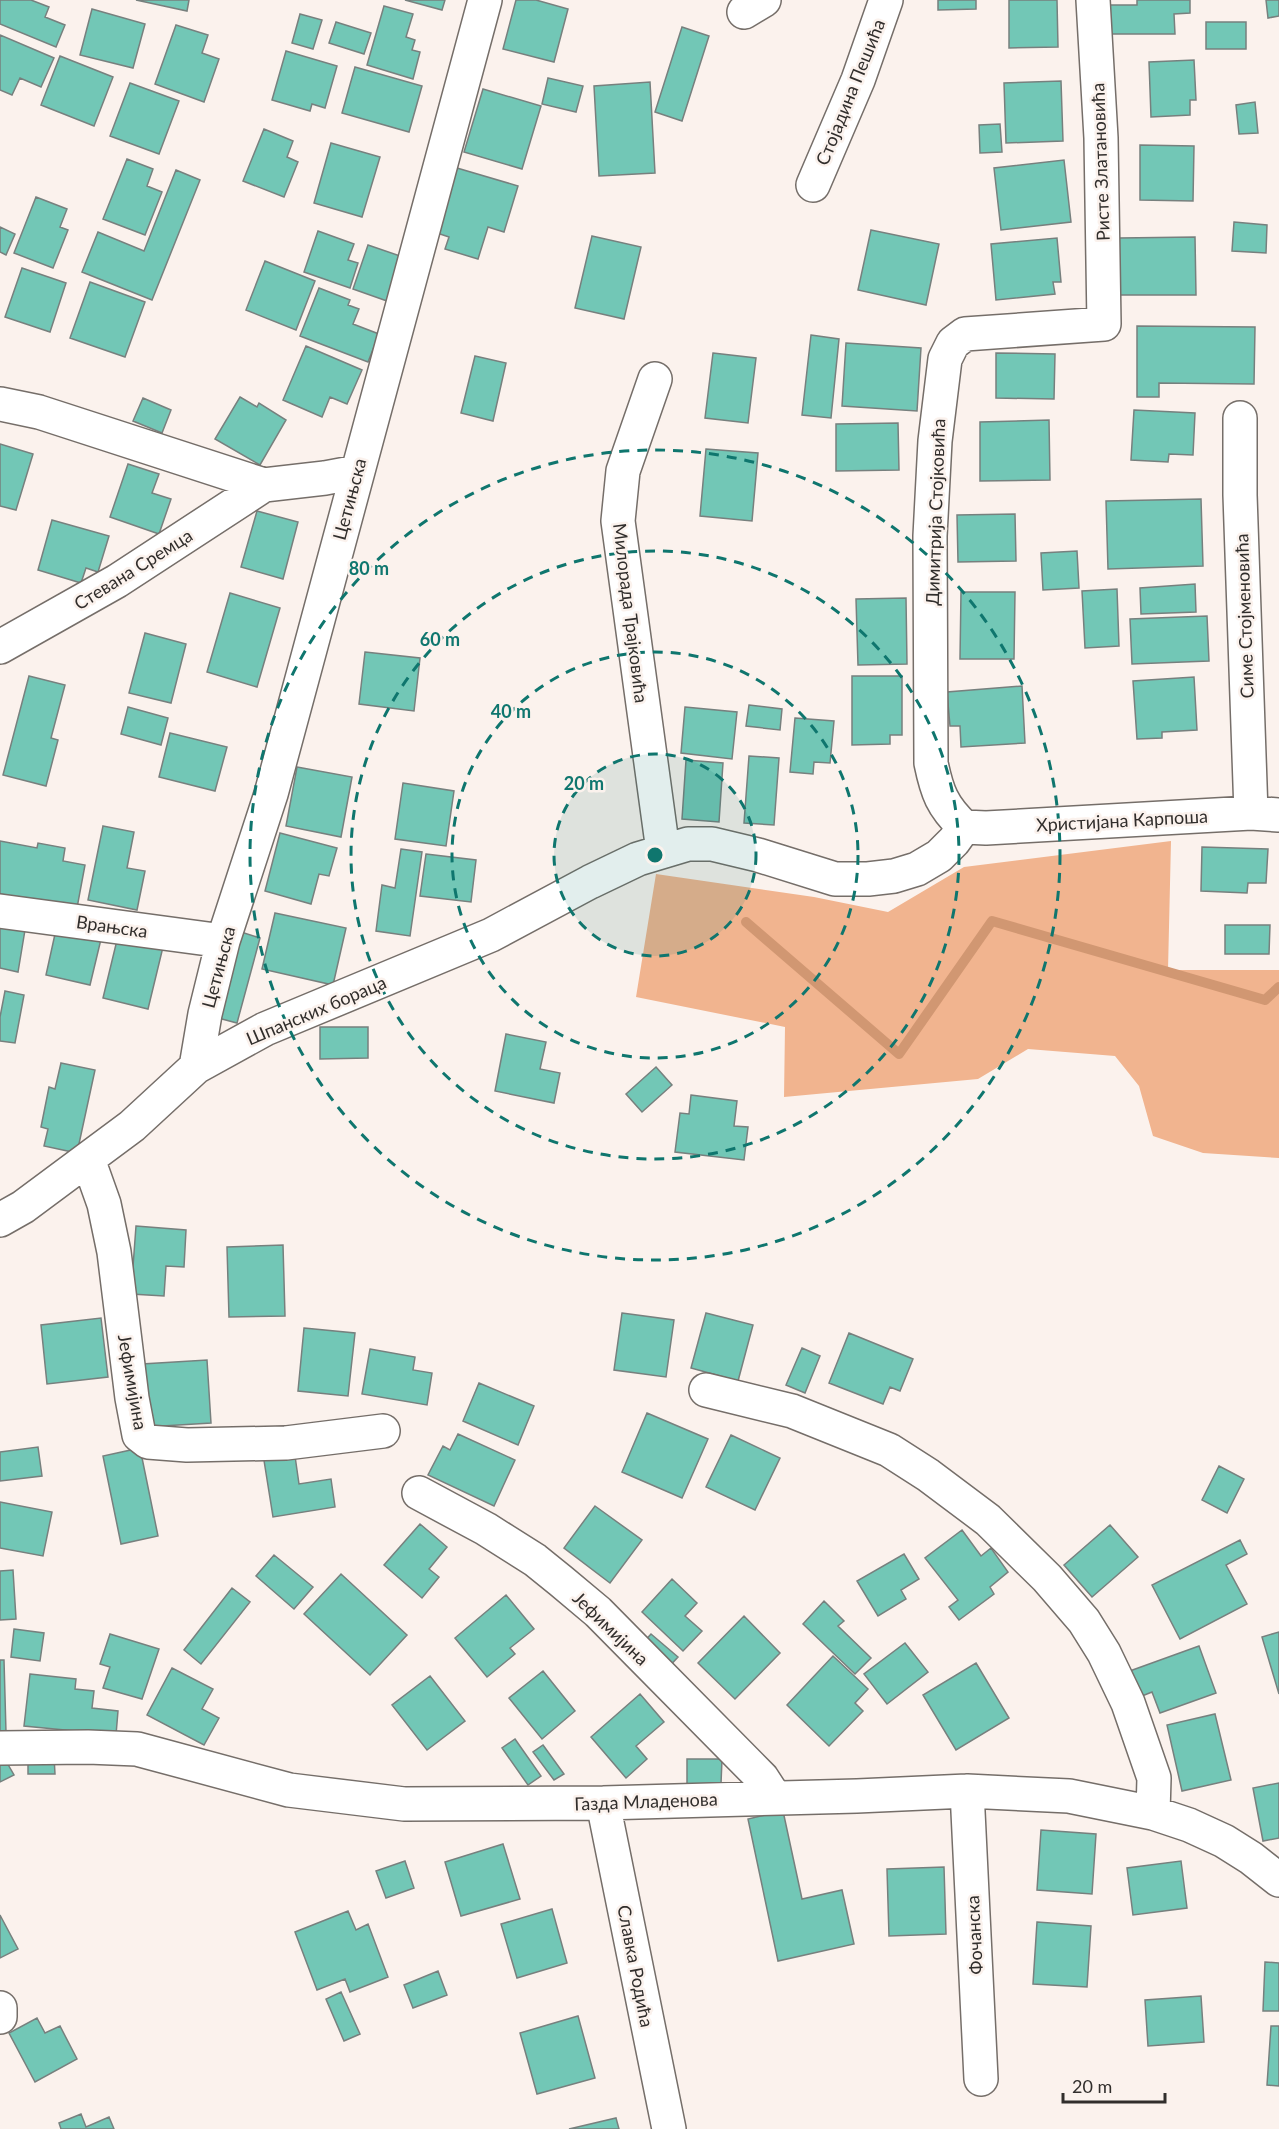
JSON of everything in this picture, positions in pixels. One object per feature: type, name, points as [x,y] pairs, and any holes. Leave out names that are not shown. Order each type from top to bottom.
[{"type":"street","name":"Цетињска","points":[[196,1067],[205,1014],[224,941],[271,794],[485,0]]},
{"type":"street","name":"Стојадина Пешића","points":[[813,185],[858,80],[886,0]]},
{"type":"street","name":"Ристе Златановића","points":[[1093,0],[1101,138],[1104,324]]},
{"type":"street","name":"Димитрија Стојковића","points":[[964,827],[948,812],[936,788],[931,763],[930,536],[935,441],[945,359],[953,343],[964,334],[1104,324]]},
{"type":"street","name":"Милорада Трајковића","points":[[655,379],[623,471],[618,521],[663,851]]},
{"type":"street","name":"Стевана Сремца","points":[[0,404],[39,412],[264,485],[357,472]]},
{"type":"street","name":"Симе Стојменовића","points":[[1240,418],[1240,495],[1265,814]]},
{"type":"street","name":"Стевана Сремца","points":[[0,647],[117,581],[264,485]]},
{"type":"street","name":"Христијана Карпоша","points":[[964,827],[986,828],[1265,814]]},
{"type":"street","name":"Шпанских бораца","points":[[0,1220],[23,1207],[132,1126],[196,1067],[265,1029],[491,935],[638,859],[688,844],[711,844],[758,855],[835,879],[868,879],[894,876],[917,869],[939,856],[954,842],[964,827]]},
{"type":"street","name":"Врањска","points":[[0,911],[224,941]]},
{"type":"street","name":"Јефимијина","points":[[88,1160],[104,1204],[114,1252],[132,1398],[139,1435],[148,1442],[158,1444],[286,1443],[383,1431]]},
{"type":"street","points":[[706,1390],[792,1411],[889,1450],[928,1475],[988,1520],[1047,1578],[1084,1621],[1104,1653],[1128,1703],[1154,1778],[1153,1813]]},
{"type":"street","name":"Јефимијина","points":[[419,1493],[486,1529],[535,1560],[598,1612],[762,1778],[775,1798]]},
{"type":"street","name":"Газда Младенова","points":[[0,1748],[137,1749],[289,1790],[404,1804],[603,1803],[967,1791],[1069,1796],[1153,1813],[1189,1825],[1224,1841],[1279,1880]]},
{"type":"street","name":"Фочанска","points":[[967,1791],[981,2079]]},
{"type":"street","name":"Славка Родића","points":[[603,1803],[669,2129]]},
{"type":"street","points":[[0,2008],[0,2017]]},
{"type":"shaded area","points":[[1171,841],[1168,970],[1279,970],[1279,1158],[1203,1153],[1153,1136],[1139,1086],[1115,1056],[1028,1049],[978,1079],[784,1097],[785,1027],[636,997],[656,874],[814,897],[888,912],[964,867]]},
{"type":"building","points":[[0,0],[31,0],[49,7],[45,17],[65,25],[56,47],[0,24]]},
{"type":"building","points":[[136,0],[189,0],[187,11]]},
{"type":"building","points":[[405,0],[445,0],[442,10]]},
{"type":"building","points":[[516,0],[536,0],[568,9],[554,62],[503,49]]},
{"type":"building","points":[[938,0],[976,0],[976,9],[938,10]]},
{"type":"building","points":[[1009,0],[1057,0],[1058,47],[1009,48]]},
{"type":"building","points":[[1137,0],[1190,0],[1190,13],[1174,14],[1175,34],[1108,34],[1107,5],[1137,5]]},
{"type":"building","points":[[1266,0],[1279,0],[1279,16],[1268,18]]},
{"type":"building","points":[[384,6],[413,14],[406,37],[415,40],[412,50],[420,52],[413,79],[367,65]]},
{"type":"building","points":[[92,9],[145,24],[133,68],[80,55]]},
{"type":"building","points":[[300,14],[322,20],[313,49],[292,43]]},
{"type":"building","points":[[336,22],[371,33],[364,54],[329,43]]},
{"type":"building","points":[[1206,22],[1246,22],[1246,49],[1206,49]]},
{"type":"building","points":[[176,25],[208,35],[202,53],[219,59],[204,102],[155,84]]},
{"type":"building","points":[[682,27],[709,36],[682,121],[655,112]]},
{"type":"building","points":[[0,35],[54,58],[41,87],[20,78],[12,95],[0,90]]},
{"type":"building","points":[[286,51],[337,66],[325,108],[312,104],[310,111],[272,100]]},
{"type":"building","points":[[60,56],[113,77],[94,126],[41,105]]},
{"type":"building","points":[[1194,60],[1196,100],[1190,100],[1190,115],[1151,117],[1149,62]]},
{"type":"building","points":[[355,67],[422,86],[409,132],[342,113]]},
{"type":"building","points":[[548,78],[583,86],[576,112],[542,104]]},
{"type":"building","points":[[1061,81],[1063,141],[1006,143],[1004,83]]},
{"type":"building","points":[[650,82],[655,173],[599,176],[594,86]]},
{"type":"building","points":[[130,83],[179,101],[159,154],[110,136]]},
{"type":"building","points":[[483,89],[541,106],[522,169],[464,152]]},
{"type":"building","points":[[1255,102],[1258,133],[1239,134],[1236,105]]},
{"type":"building","points":[[1000,124],[1002,152],[980,153],[979,125]]},
{"type":"building","points":[[264,129],[293,141],[287,157],[298,162],[284,197],[243,181]]},
{"type":"building","points":[[331,143],[380,157],[362,217],[314,203]]},
{"type":"building","points":[[1140,145],[1194,146],[1193,201],[1140,200]]},
{"type":"building","points":[[127,159],[153,169],[147,186],[162,192],[145,235],[103,219]]},
{"type":"building","points":[[1064,160],[1071,222],[1001,230],[994,168]]},
{"type":"building","points":[[457,168],[518,186],[504,232],[488,227],[478,259],[445,249],[449,237],[437,233]]},
{"type":"building","points":[[176,170],[200,180],[152,300],[82,272],[98,232],[144,251]]},
{"type":"building","points":[[36,197],[67,209],[60,227],[68,230],[53,268],[14,253]]},
{"type":"building","points":[[1234,222],[1267,225],[1266,253],[1232,251]]},
{"type":"building","points":[[0,227],[15,234],[6,255],[0,252]]},
{"type":"building","points":[[871,230],[939,244],[926,305],[858,290]]},
{"type":"building","points":[[318,231],[354,244],[348,260],[358,263],[350,288],[304,272]]},
{"type":"building","points":[[592,236],[641,247],[624,319],[575,308]]},
{"type":"building","points":[[1195,237],[1196,295],[1119,295],[1119,238]]},
{"type":"building","points":[[1057,238],[1061,282],[1053,282],[1055,294],[996,300],[991,244]]},
{"type":"building","points":[[368,245],[403,257],[387,301],[353,289]]},
{"type":"building","points":[[265,261],[315,281],[296,330],[246,310]]},
{"type":"building","points":[[22,268],[66,283],[50,332],[5,317]]},
{"type":"building","points":[[90,282],[145,302],[125,357],[70,338]]},
{"type":"building","points":[[319,288],[350,300],[348,305],[359,309],[353,324],[379,334],[368,362],[300,336]]},
{"type":"building","points":[[1137,326],[1255,327],[1254,384],[1159,383],[1159,397],[1137,397]]},
{"type":"building","points":[[811,335],[839,339],[831,418],[802,415]]},
{"type":"building","points":[[846,343],[921,348],[917,411],[842,406]]},
{"type":"building","points":[[306,346],[362,370],[347,404],[330,397],[322,417],[283,400]]},
{"type":"building","points":[[713,353],[756,358],[748,423],[705,418]]},
{"type":"building","points":[[996,353],[1055,354],[1054,399],[996,398]]},
{"type":"building","points":[[475,356],[506,363],[493,421],[461,413]]},
{"type":"building","points":[[240,397],[257,407],[259,403],[286,420],[260,465],[215,439]]},
{"type":"building","points":[[143,398],[171,410],[162,433],[133,421]]},
{"type":"building","points":[[1134,410],[1195,413],[1193,455],[1169,454],[1168,462],[1131,460]]},
{"type":"building","points":[[1049,420],[1050,480],[980,481],[980,422]]},
{"type":"building","points":[[898,423],[899,470],[836,471],[836,424]]},
{"type":"building","points":[[0,444],[33,454],[16,510],[0,506]]},
{"type":"building","points":[[706,449],[758,453],[752,521],[700,516]]},
{"type":"building","points":[[128,464],[159,474],[152,493],[171,499],[159,534],[110,517]]},
{"type":"building","points":[[1201,499],[1203,566],[1108,569],[1106,501]]},
{"type":"building","points":[[257,511],[298,522],[283,579],[241,567]]},
{"type":"building","points":[[1015,514],[1016,561],[958,562],[957,515]]},
{"type":"building","points":[[52,520],[109,536],[98,572],[86,568],[81,583],[38,570]]},
{"type":"building","points":[[1077,551],[1079,588],[1043,590],[1041,553]]},
{"type":"building","points":[[1195,584],[1196,612],[1141,614],[1140,588]]},
{"type":"building","points":[[1117,589],[1119,646],[1085,648],[1082,591]]},
{"type":"building","points":[[961,592],[1015,592],[1014,659],[960,659]]},
{"type":"building","points":[[230,593],[280,608],[257,687],[207,672]]},
{"type":"building","points":[[906,598],[907,664],[858,665],[856,599]]},
{"type":"building","points":[[1207,616],[1209,661],[1132,664],[1130,619]]},
{"type":"building","points":[[145,633],[186,644],[171,703],[129,693]]},
{"type":"building","points":[[365,652],[420,658],[414,711],[359,704]]},
{"type":"building","points":[[29,676],[65,685],[51,738],[58,740],[46,786],[3,775]]},
{"type":"building","points":[[852,676],[902,676],[902,735],[890,735],[890,744],[852,745]]},
{"type":"building","points":[[1194,677],[1197,730],[1162,732],[1162,738],[1137,739],[1133,681]]},
{"type":"building","points":[[1022,686],[1025,743],[961,747],[960,726],[950,726],[947,692]]},
{"type":"building","points":[[749,705],[782,709],[780,730],[746,726]]},
{"type":"building","points":[[128,707],[168,718],[161,745],[121,734]]},
{"type":"building","points":[[685,707],[737,712],[732,759],[681,753]]},
{"type":"building","points":[[795,718],[834,721],[830,763],[814,762],[813,774],[790,772]]},
{"type":"building","points":[[170,733],[227,747],[215,791],[159,777]]},
{"type":"building","points":[[749,756],[779,758],[774,825],[744,823]]},
{"type":"building","points":[[686,760],[723,763],[719,822],[682,819]]},
{"type":"building","points":[[297,767],[352,777],[341,837],[286,826]]},
{"type":"building","points":[[403,783],[454,791],[446,846],[395,839]]},
{"type":"building","points":[[103,826],[134,832],[127,868],[145,871],[137,910],[88,900]]},
{"type":"building","points":[[280,833],[337,848],[329,876],[319,874],[311,904],[265,891]]},
{"type":"building","points":[[0,841],[37,848],[38,843],[65,848],[63,861],[85,865],[77,908],[0,894]]},
{"type":"building","points":[[1202,847],[1268,849],[1266,883],[1248,883],[1247,893],[1201,891]]},
{"type":"building","points":[[401,849],[422,852],[410,936],[376,931],[382,885],[395,888]]},
{"type":"building","points":[[426,854],[476,860],[471,902],[420,896]]},
{"type":"building","points":[[275,913],[346,928],[333,985],[262,969]]},
{"type":"building","points":[[0,920],[26,924],[18,972],[0,968]]},
{"type":"building","points":[[57,925],[102,935],[90,985],[46,975]]},
{"type":"building","points":[[1225,925],[1270,925],[1269,954],[1225,954]]},
{"type":"building","points":[[241,932],[260,938],[237,1023],[218,1018]]},
{"type":"building","points":[[118,936],[163,947],[148,1009],[103,998]]},
{"type":"building","points":[[5,991],[24,995],[15,1043],[0,1041],[0,1017]]},
{"type":"building","points":[[320,1027],[368,1027],[368,1058],[320,1059]]},
{"type":"building","points":[[506,1034],[546,1042],[540,1069],[560,1073],[554,1103],[495,1091]]},
{"type":"building","points":[[61,1063],[95,1070],[77,1153],[44,1146],[48,1129],[41,1127],[49,1087],[55,1089]]},
{"type":"building","points":[[656,1067],[672,1085],[642,1112],[626,1094]]},
{"type":"building","points":[[691,1095],[737,1101],[734,1126],[748,1127],[744,1160],[675,1152],[680,1113],[689,1114]]},
{"type":"building","points":[[136,1226],[186,1230],[184,1267],[166,1266],[164,1296],[131,1294]]},
{"type":"building","points":[[283,1245],[285,1316],[229,1317],[227,1247]]},
{"type":"building","points":[[622,1313],[674,1320],[666,1377],[614,1370]]},
{"type":"building","points":[[706,1313],[753,1325],[738,1381],[691,1368]]},
{"type":"building","points":[[101,1318],[108,1377],[47,1384],[41,1325]]},
{"type":"building","points":[[304,1328],[355,1333],[348,1396],[298,1391]]},
{"type":"building","points":[[849,1333],[913,1359],[900,1391],[890,1387],[883,1404],[829,1383]]},
{"type":"building","points":[[802,1348],[820,1356],[805,1393],[786,1385]]},
{"type":"building","points":[[370,1349],[415,1357],[413,1370],[432,1373],[427,1405],[362,1394]]},
{"type":"building","points":[[207,1360],[211,1423],[146,1427],[142,1364]]},
{"type":"building","points":[[479,1383],[534,1406],[518,1445],[463,1421]]},
{"type":"building","points":[[647,1413],[708,1439],[682,1498],[622,1472]]},
{"type":"building","points":[[458,1434],[515,1460],[494,1506],[428,1475],[443,1446],[450,1450]]},
{"type":"building","points":[[731,1435],[780,1458],[755,1510],[706,1487]]},
{"type":"building","points":[[38,1447],[42,1476],[0,1481],[0,1452]]},
{"type":"building","points":[[140,1448],[158,1536],[121,1544],[103,1456]]},
{"type":"building","points":[[294,1449],[299,1484],[331,1479],[335,1507],[273,1517],[263,1454]]},
{"type":"building","points":[[1219,1466],[1244,1479],[1227,1513],[1202,1500]]},
{"type":"building","points":[[0,1502],[52,1512],[43,1556],[0,1548]]},
{"type":"building","points":[[595,1506],[642,1540],[610,1583],[564,1548]]},
{"type":"building","points":[[420,1524],[447,1547],[429,1569],[439,1577],[422,1598],[384,1565]]},
{"type":"building","points":[[1110,1525],[1138,1557],[1092,1597],[1064,1565]]},
{"type":"building","points":[[962,1530],[981,1556],[991,1548],[1008,1572],[990,1587],[994,1594],[959,1620],[949,1607],[958,1600],[925,1558]]},
{"type":"building","points":[[1240,1540],[1247,1554],[1226,1565],[1247,1604],[1180,1639],[1152,1585]]},
{"type":"building","points":[[904,1554],[919,1579],[901,1590],[906,1599],[878,1616],[857,1581]]},
{"type":"building","points":[[274,1555],[313,1587],[294,1609],[256,1576]]},
{"type":"building","points":[[13,1570],[16,1619],[0,1620],[0,1571]]},
{"type":"building","points":[[341,1574],[407,1635],[370,1675],[304,1614]]},
{"type":"building","points":[[672,1579],[697,1603],[685,1616],[702,1631],[683,1651],[642,1612]]},
{"type":"building","points":[[232,1588],[250,1602],[201,1664],[184,1650]]},
{"type":"building","points":[[506,1595],[534,1629],[510,1648],[515,1654],[487,1677],[455,1638]]},
{"type":"building","points":[[824,1601],[844,1621],[838,1626],[871,1658],[855,1674],[803,1624]]},
{"type":"building","points":[[744,1616],[780,1653],[735,1699],[698,1663]]},
{"type":"building","points":[[14,1629],[44,1633],[40,1661],[11,1657]]},
{"type":"building","points":[[1279,1632],[1279,1694],[1262,1637]]},
{"type":"building","points":[[110,1634],[159,1649],[142,1699],[103,1688],[110,1667],[100,1664]]},
{"type":"building","points":[[651,1634],[678,1657],[666,1670],[639,1647]]},
{"type":"building","points":[[905,1643],[928,1672],[887,1704],[864,1674]]},
{"type":"building","points":[[1199,1646],[1216,1693],[1160,1713],[1152,1692],[1137,1698],[1127,1672]]},
{"type":"building","points":[[833,1656],[868,1689],[855,1703],[863,1711],[829,1746],[787,1705]]},
{"type":"building","points":[[0,1660],[4,1660],[6,1732],[0,1732]]},
{"type":"building","points":[[976,1663],[1009,1718],[956,1750],[923,1695]]},
{"type":"building","points":[[172,1668],[213,1689],[202,1709],[219,1718],[204,1745],[147,1715]]},
{"type":"building","points":[[543,1671],[575,1711],[542,1739],[509,1698]]},
{"type":"building","points":[[30,1674],[76,1679],[75,1689],[94,1691],[92,1708],[118,1711],[116,1735],[24,1726]]},
{"type":"building","points":[[430,1676],[465,1721],[427,1750],[392,1705]]},
{"type":"building","points":[[640,1694],[664,1722],[636,1746],[647,1759],[626,1778],[591,1737]]},
{"type":"building","points":[[1215,1714],[1231,1780],[1182,1791],[1167,1725]]},
{"type":"building","points":[[515,1739],[541,1776],[528,1785],[502,1748]]},
{"type":"building","points":[[543,1745],[564,1774],[554,1780],[533,1752]]},
{"type":"building","points":[[54,1756],[55,1774],[28,1774],[28,1757]]},
{"type":"building","points":[[687,1759],[722,1759],[721,1784],[687,1784]]},
{"type":"building","points":[[6,1761],[14,1775],[0,1782],[0,1764]]},
{"type":"building","points":[[1279,1783],[1279,1838],[1263,1841],[1253,1788]]},
{"type":"building","points":[[783,1811],[802,1899],[842,1890],[854,1944],[778,1961],[748,1819]]},
{"type":"building","points":[[1041,1830],[1096,1834],[1092,1894],[1037,1890]]},
{"type":"building","points":[[503,1844],[520,1899],[461,1916],[445,1862]]},
{"type":"building","points":[[405,1861],[414,1888],[386,1898],[376,1871]]},
{"type":"building","points":[[1181,1861],[1187,1908],[1133,1915],[1127,1868]]},
{"type":"building","points":[[944,1867],[946,1934],[889,1936],[887,1869]]},
{"type":"building","points":[[552,1909],[567,1963],[517,1978],[501,1924]]},
{"type":"building","points":[[348,1911],[356,1930],[368,1924],[388,1977],[350,1992],[345,1979],[317,1990],[295,1932]]},
{"type":"building","points":[[0,1915],[18,1949],[0,1958]]},
{"type":"building","points":[[1037,1922],[1091,1926],[1087,1987],[1033,1984]]},
{"type":"building","points":[[1265,1962],[1279,1963],[1279,2011],[1263,2011]]},
{"type":"building","points":[[438,1971],[447,1995],[413,2008],[404,1985]]},
{"type":"building","points":[[341,1992],[360,2034],[344,2041],[326,1999]]},
{"type":"building","points":[[1201,1996],[1204,2042],[1148,2046],[1145,2000]]},
{"type":"building","points":[[578,2016],[595,2078],[537,2094],[520,2033]]},
{"type":"building","points":[[37,2018],[45,2033],[60,2026],[77,2059],[35,2082],[9,2033]]},
{"type":"building","points":[[1271,2026],[1279,2026],[1279,2086],[1267,2085]]},
{"type":"building","points":[[81,2114],[86,2127],[109,2117],[114,2129],[61,2129],[59,2123]]},
{"type":"building","points":[[616,2118],[619,2129],[569,2129]]},
{"type":"waterway","points":[[746,922],[899,1054],[992,921],[1265,1000],[1279,987]]}]
